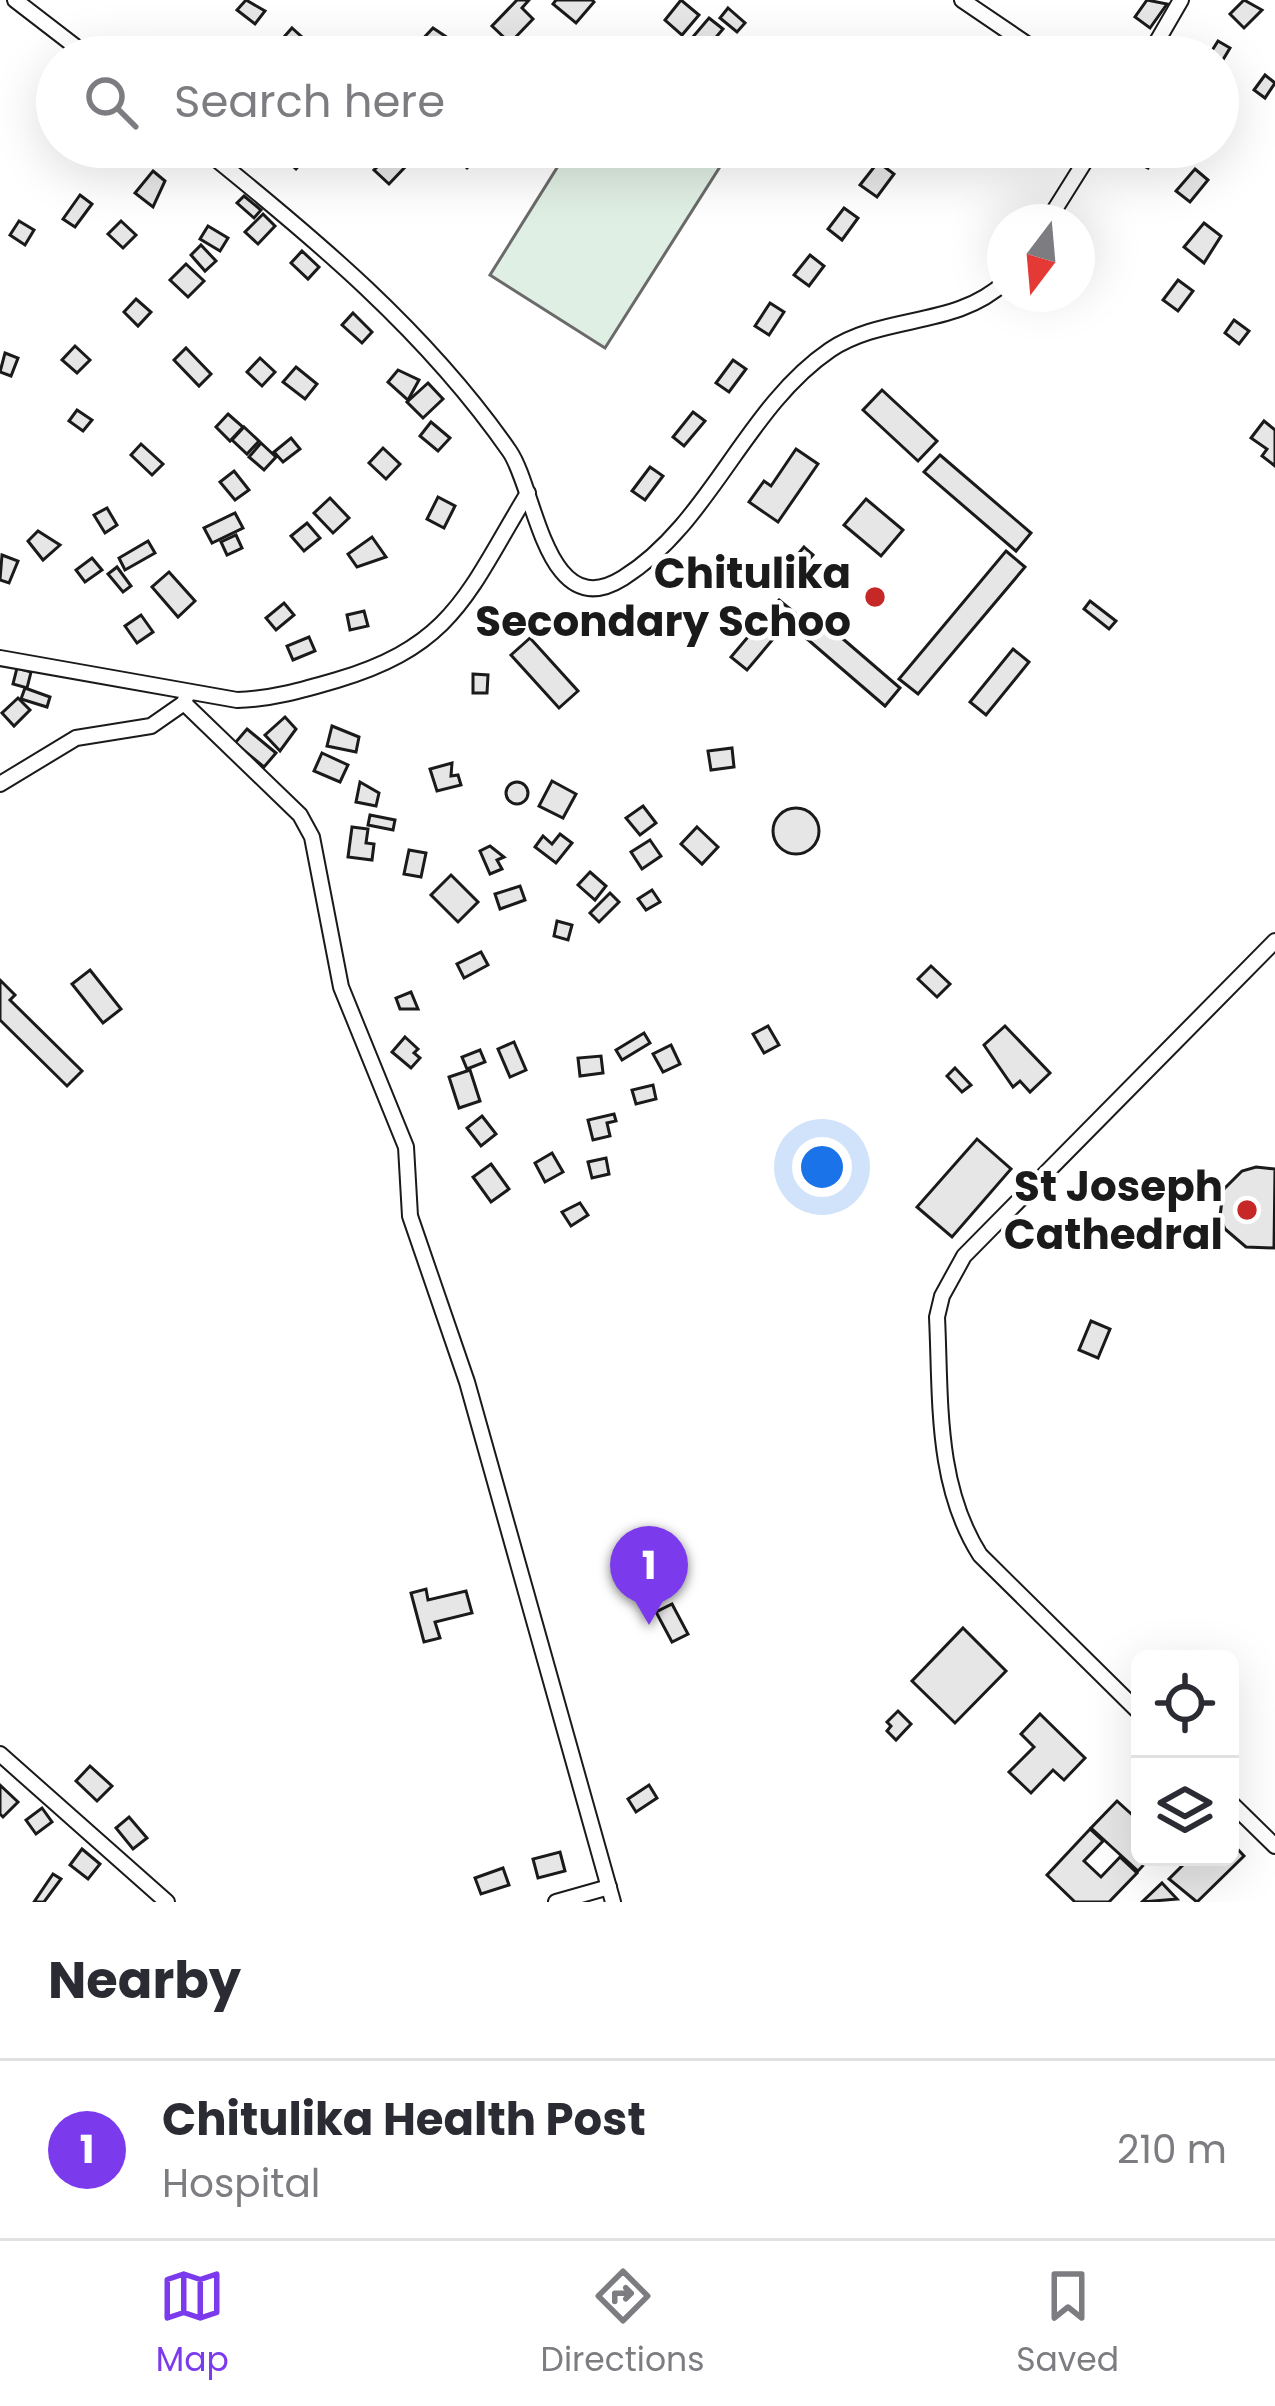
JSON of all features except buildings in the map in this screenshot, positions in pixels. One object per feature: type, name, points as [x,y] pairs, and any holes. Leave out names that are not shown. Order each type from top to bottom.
[{"type":"street","points":[[15,0],[62,36]]},
{"type":"street","points":[[962,0],[1015,36]]},
{"type":"street","points":[[1160,36],[1181,0]]},
{"type":"street","points":[[227,168],[309,234],[421,341],[513,457],[545,548],[562,574],[585,586],[609,586],[661,546],[781,400],[830,350],[987,299]]},
{"type":"street","points":[[1058,204],[1081,168]]},
{"type":"street","points":[[0,658],[186,697],[273,699],[401,658],[427,641],[458,607],[528,493]]},
{"type":"street","points":[[0,784],[76,739],[151,726],[186,697]]},
{"type":"street","points":[[186,697],[300,815],[312,837],[341,987],[406,1147],[410,1216],[467,1382],[611,1895],[556,1902]]},
{"type":"street","points":[[1131,1704],[980,1556],[966,1534],[945,1468],[937,1318],[942,1296],[964,1256],[1275,941]]},
{"type":"street","points":[[0,1754],[167,1902]]},
{"type":"street","points":[[1239,1811],[1275,1846]]},
{"type":"green space","points":[[557,168],[719,168],[605,348],[490,275]]},
{"type":"place","name":"Chitulika Secondary Schoo","points":[[875,597]]},
{"type":"place","name":"St Joseph Cathedral","points":[[1247,1210]]},
{"type":"place","name":"Chitulika Health Post","points":[[649,1625]]}]
